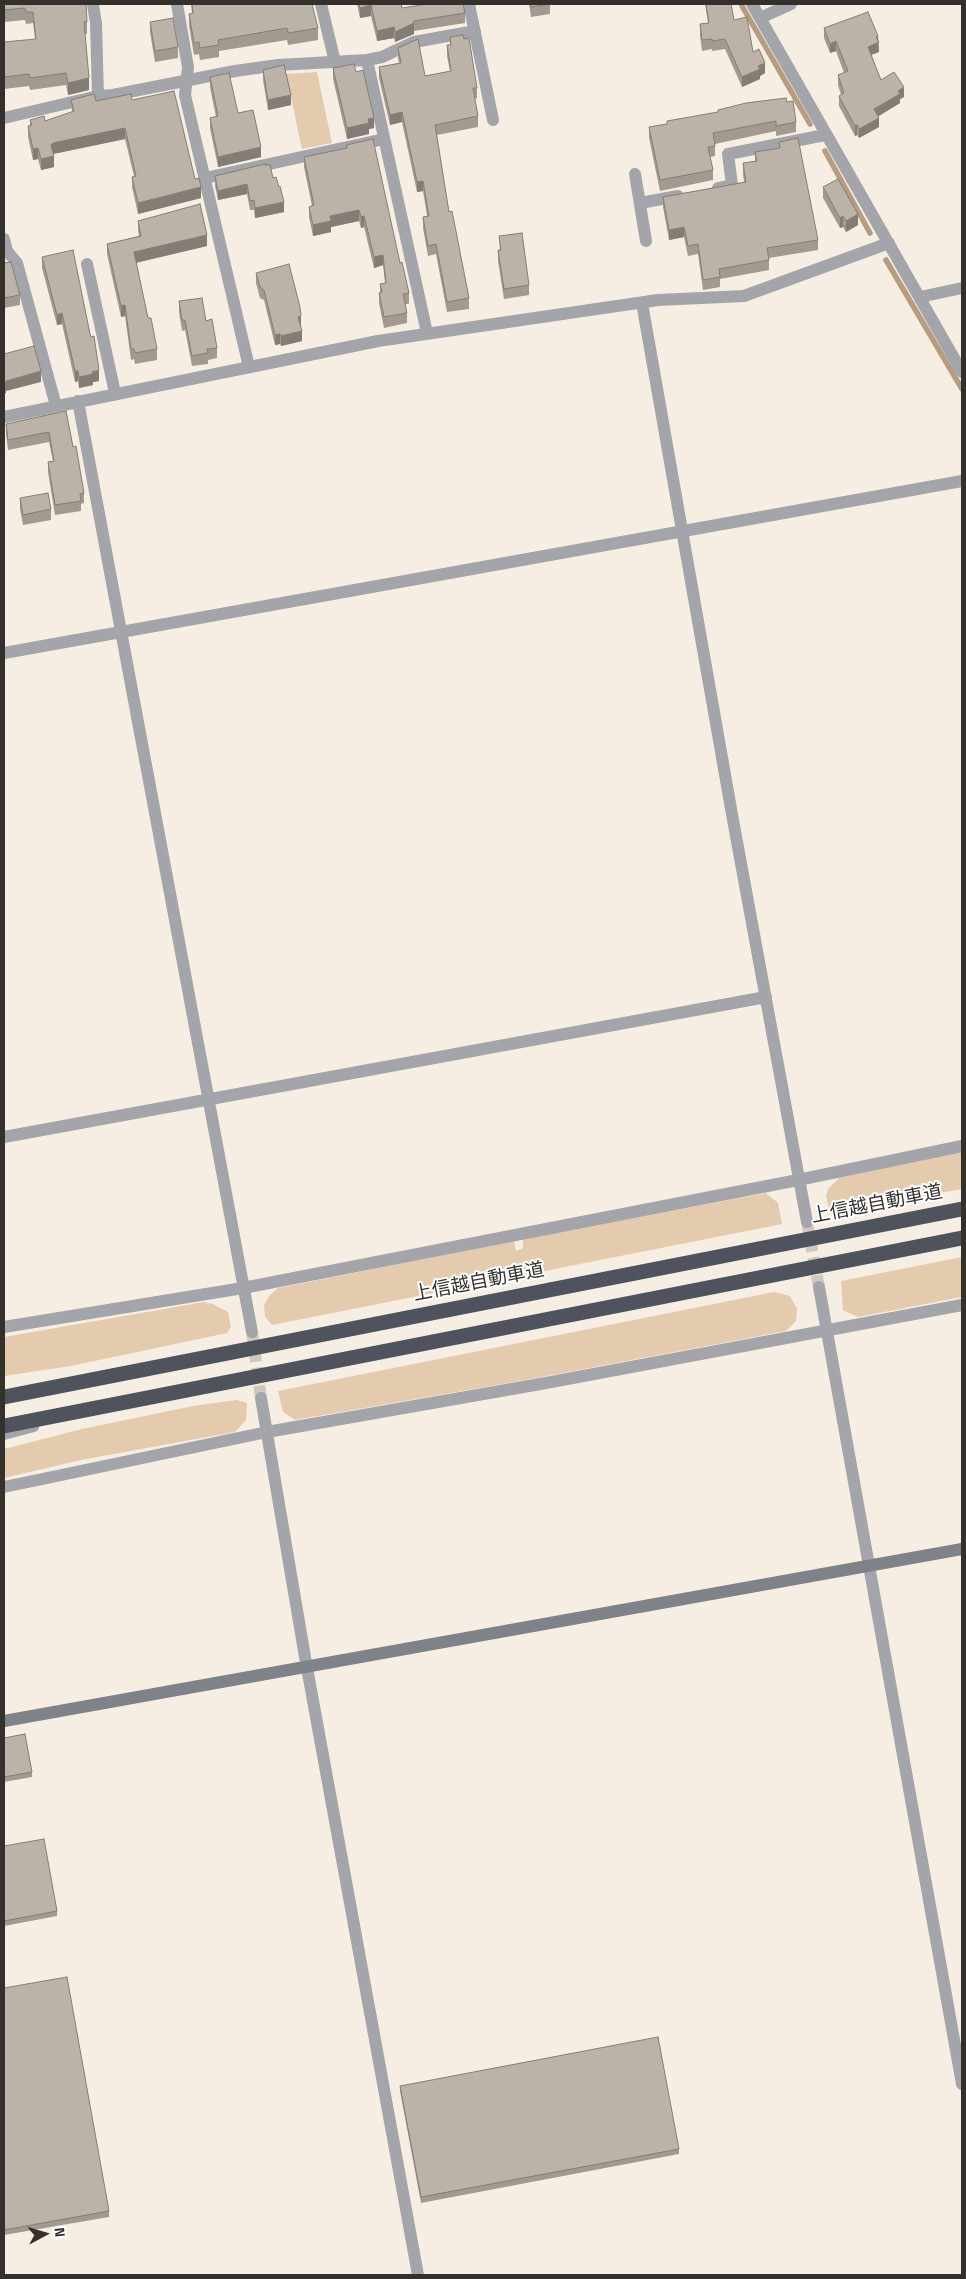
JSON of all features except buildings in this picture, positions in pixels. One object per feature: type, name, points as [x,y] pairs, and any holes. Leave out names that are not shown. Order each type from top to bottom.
[{"type":"highway","name":"上信越自動車道","points":[[4,1398],[962,1209]]},
{"type":"highway","points":[[4,1426],[962,1238]]},
{"type":"street","points":[[93,4],[96,23],[98,96]]},
{"type":"street","points":[[177,4],[188,66],[185,95],[205,178],[207,205],[249,367]]},
{"type":"street","points":[[321,4],[335,62]]},
{"type":"street","points":[[469,4],[493,120]]},
{"type":"street","points":[[752,4],[825,135],[962,372]]},
{"type":"street","points":[[760,18],[791,4]]},
{"type":"street","points":[[4,118],[98,96],[113,95],[235,71],[278,65],[367,60],[382,57],[414,42],[475,31]]},
{"type":"street","points":[[367,60],[427,333]]},
{"type":"street","points":[[704,191],[732,185],[728,154],[825,135]]},
{"type":"street","points":[[205,178],[384,139]]},
{"type":"street","points":[[635,174],[646,241]]},
{"type":"street","points":[[640,203],[686,194]]},
{"type":"street","points":[[4,239],[8,251],[17,263],[56,406]]},
{"type":"street","points":[[4,417],[378,341],[642,302],[744,296],[889,243]]},
{"type":"street","points":[[87,264],[116,393]]},
{"type":"street","points":[[920,297],[962,288]]},
{"type":"street","points":[[642,302],[806,1222]]},
{"type":"street","points":[[948,348],[962,345]]},
{"type":"street","points":[[78,401],[207,1100],[252,1332]]},
{"type":"street","points":[[4,653],[962,481]]},
{"type":"street","points":[[4,1137],[766,997]]},
{"type":"street","points":[[4,1327],[243,1288],[798,1180],[962,1146]]},
{"type":"street","points":[[819,1287],[825,1330],[962,2084]]},
{"type":"street","points":[[4,1487],[267,1432],[556,1381],[962,1305]]},
{"type":"street","points":[[261,1398],[307,1667],[418,2275]]},
{"type":"street","points":[[4,1721],[962,1549]]},
{"type":"lane","points":[[4,1389],[113,1375]]},
{"type":"lane","points":[[4,1435],[119,1403]]},
{"type":"shaded area","points":[[317,72],[332,143],[302,149],[286,74]]},
{"type":"shaded area","points":[[962,1150],[962,1189],[830,1212],[826,1196],[828,1189],[840,1177]]},
{"type":"shaded area","points":[[766,1193],[778,1203],[782,1224],[272,1325],[265,1317],[264,1305],[269,1296],[278,1288],[514,1241],[516,1251],[523,1248],[523,1239]]},
{"type":"shaded area","points":[[962,1257],[962,1297],[858,1317],[843,1310],[841,1281]]},
{"type":"shaded area","points":[[774,1292],[790,1296],[797,1309],[796,1321],[786,1331],[531,1379],[295,1420],[283,1412],[278,1391]]},
{"type":"shaded area","points":[[204,1302],[213,1304],[228,1312],[231,1327],[227,1333],[71,1366],[4,1376],[4,1337]]},
{"type":"shaded area","points":[[236,1400],[247,1403],[246,1420],[235,1432],[81,1460],[4,1478],[4,1449],[82,1429],[193,1406]]},
{"type":"waterway","points":[[742,6],[810,124]]},
{"type":"waterway","points":[[825,151],[870,233]]},
{"type":"waterway","points":[[886,260],[962,389]]},
{"type":"tunnel","points":[[807,1222],[819,1287]]},
{"type":"tunnel","points":[[252,1332],[261,1398]]}]
